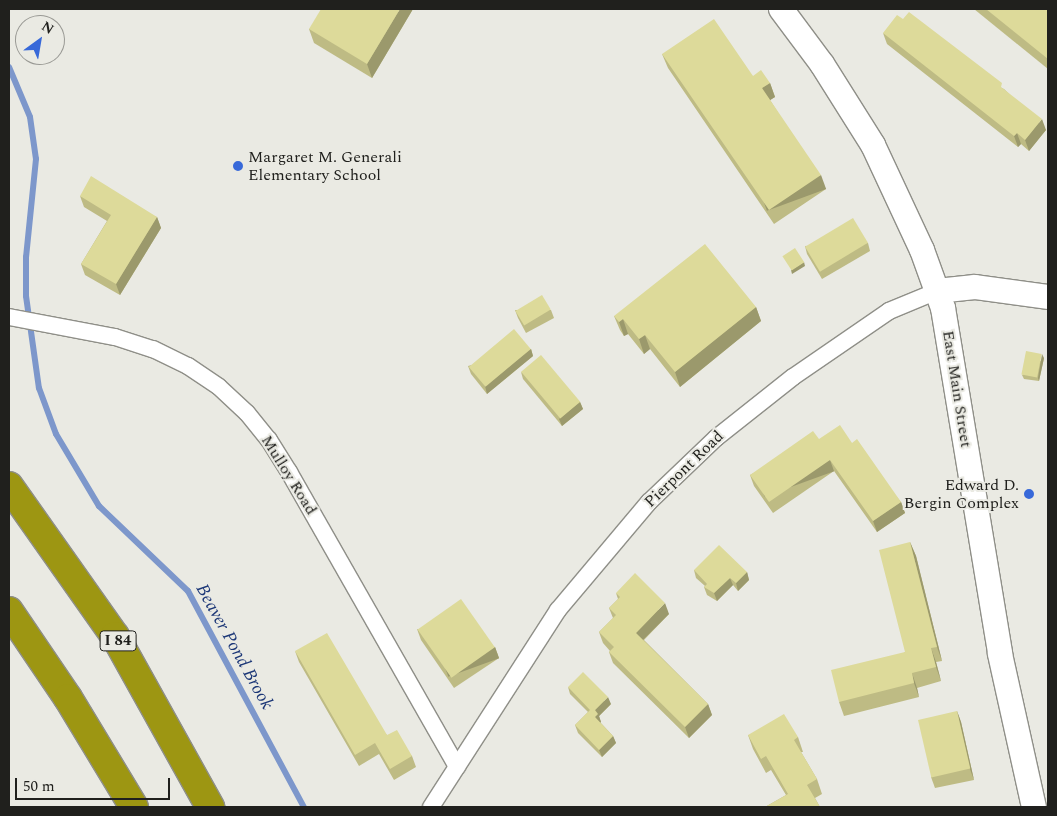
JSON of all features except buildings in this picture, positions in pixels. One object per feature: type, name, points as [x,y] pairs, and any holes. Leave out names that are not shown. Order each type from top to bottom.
[{"type":"highway","name":"I 84","points":[[9,486],[116,636],[210,807]]},
{"type":"highway","points":[[9,610],[73,705],[134,807]]},
{"type":"main road","name":"East Main Street","points":[[781,9],[831,78],[873,145],[903,203],[937,290],[954,364],[1002,663],[1034,807]]},
{"type":"main road","name":"Pierpont Road","points":[[937,290],[975,287],[1048,297]]},
{"type":"street","name":"Pierpont Road","points":[[431,807],[558,610],[655,496],[716,438],[793,377],[889,311],[937,290]]},
{"type":"street","name":"Mulloy Road","points":[[11,318],[115,337],[153,349],[188,366],[219,387],[246,412],[270,440],[457,767]]},
{"type":"waterway","name":"Beaver Pond Brook","points":[[9,67],[30,117],[36,159],[26,257],[26,296],[39,388],[56,434],[99,506],[188,591],[304,807]]},
{"type":"place","name":"Margaret M. Generali Elementary School","points":[[238,166]]},
{"type":"place","name":"Edward D. Bergin Complex","points":[[1029,494]]}]
